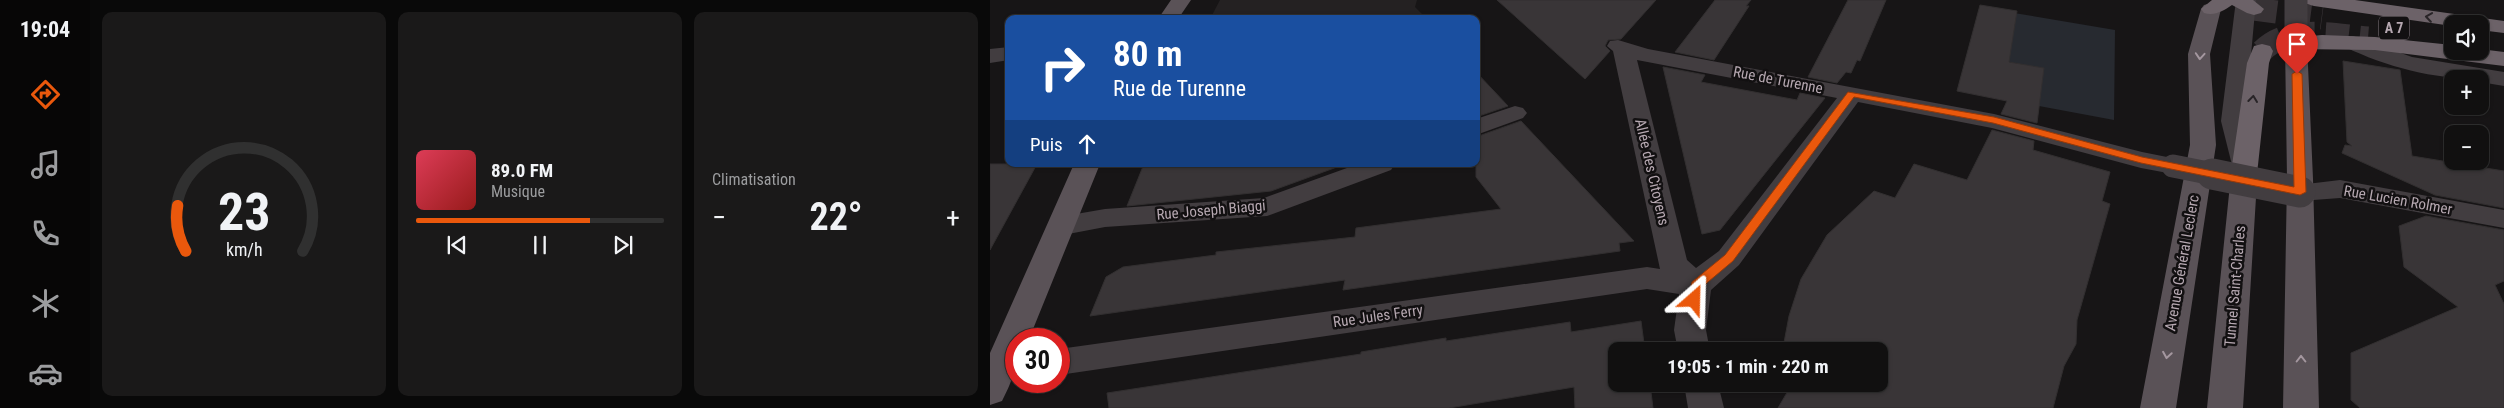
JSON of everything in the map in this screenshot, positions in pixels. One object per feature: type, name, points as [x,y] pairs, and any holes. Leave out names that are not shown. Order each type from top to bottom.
[{"type":"highway","name":"A 7","points":[[2317,1],[2444,19]]},
{"type":"highway","name":"A 7","points":[[2336,20],[2444,42]]},
{"type":"highway","name":"A 7","points":[[2489,25],[2504,27]]},
{"type":"highway","points":[[2296,40],[2353,42],[2442,50],[2504,59]]},
{"type":"highway","points":[[2489,42],[2504,44]]},
{"type":"highway","points":[[2246,165],[2258,63],[2262,50]]},
{"type":"highway","points":[[2489,51],[2504,53]]},
{"type":"main road","points":[[1155,15],[1164,0]]},
{"type":"main road","points":[[1171,15],[1181,0]]},
{"type":"main road","name":"Avenue Général Leclerc","points":[[2158,408],[2203,145],[2199,54],[2233,3]]},
{"type":"main road","points":[[2296,40],[2300,192],[2301,408]]},
{"type":"main road","name":"Tunnel Saint-Charles","points":[[2225,408],[2246,165]]},
{"type":"main road","points":[[1002,375],[1085,167]]},
{"type":"street","points":[[2296,0],[2296,40]]},
{"type":"street","name":"Avenue Général Leclerc","points":[[2233,3],[2233,121],[2246,165]]},
{"type":"street","points":[[2353,42],[2376,54],[2397,61],[2504,79]]},
{"type":"street","name":"Rue de Turenne","points":[[1621,47],[1643,55],[1994,120],[2141,160],[2173,166]]},
{"type":"street","name":"Allée des Citoyens","points":[[1621,47],[1673,265],[1696,286]]},
{"type":"street","points":[[990,56],[1005,54]]},
{"type":"street","points":[[1692,342],[1690,330],[1696,286],[1729,258],[1852,94]]},
{"type":"street","points":[[1480,126],[1515,113]]},
{"type":"street","name":"Rue Lucien Rolmer","points":[[2173,166],[2300,192],[2340,189],[2504,219]]},
{"type":"street","name":"Rue Joseph Biaggi","points":[[1063,225],[1105,218],[1267,208],[1374,167]]},
{"type":"street","name":"Rue Jules Ferry","points":[[1070,360],[1648,278],[1696,286]]},
{"type":"street","points":[[1703,392],[1706,408]]},
{"type":"shaded area","points":[[1220,0],[1417,0],[1415,7],[1423,15],[1212,15]]},
{"type":"shaded area","points":[[2014,13],[2115,30],[2114,120],[2039,106],[2029,66],[2005,61],[2015,26]]},
{"type":"building","points":[[1497,0],[1656,0],[1621,39],[1608,40],[1605,46],[1610,51],[1585,79]]},
{"type":"building","points":[[1715,0],[1751,0],[1714,60],[1675,52]]},
{"type":"building","points":[[1848,0],[1886,0],[1860,61],[1857,60],[1851,73],[1846,72],[1837,83],[1808,77]]},
{"type":"building","points":[[1980,5],[2017,11],[2009,62],[2044,68],[2037,123],[2001,114],[2007,101],[1957,91]]},
{"type":"building","points":[[2343,61],[2400,70],[2412,156],[2444,161],[2444,170],[2489,169],[2504,171],[2504,208],[2435,195],[2342,153],[2345,145],[2352,146],[2347,142]]},
{"type":"building","points":[[1663,67],[1705,75],[1701,82],[1797,100],[1800,93],[1825,98],[1720,230],[1702,234]]},
{"type":"building","points":[[1480,76],[1508,106],[1480,116]]},
{"type":"building","points":[[1521,121],[1634,241],[1619,243],[1620,251],[1343,290],[1345,280],[1090,316],[1106,277],[1123,267],[1216,255],[1216,252],[1355,237],[1356,228],[1501,209],[1476,177],[1476,167],[1480,167],[1480,136]]},
{"type":"building","points":[[1992,130],[2034,141],[2033,150],[2110,172],[2102,201],[2110,204],[2077,320],[2076,344],[2064,366],[2053,408],[1778,408],[1787,392],[1888,392],[1888,342],[1784,342],[1789,316],[1801,279],[1827,235],[1874,191],[1895,198],[1914,164],[1967,180]]},
{"type":"building","points":[[990,164],[1005,164],[1005,167],[1035,167],[990,250]]},
{"type":"building","points":[[1143,167],[1337,167],[1271,191],[1127,206]]},
{"type":"building","points":[[2426,216],[2504,230],[2504,281],[2495,285],[2504,304],[2504,408],[2360,408],[2351,400],[2351,353],[2458,307],[2404,267],[2399,226]]},
{"type":"building","points":[[1641,321],[1644,342],[1608,342],[1608,392],[1651,392],[1653,408],[1575,408],[1574,387],[1449,408],[1109,408],[1107,393],[1361,354],[1361,352],[1446,338],[1446,341],[1570,322],[1571,332]]},
{"type":"tunnel","points":[[2254,9],[2322,18]]},
{"type":"tunnel","points":[[2262,51],[2285,37],[2298,34],[2312,33],[2368,38]]},
{"type":"route","points":[[1694,300],[1696,286],[1729,258],[1852,94],[1994,120],[2141,160],[2300,192],[2297,74]]}]
